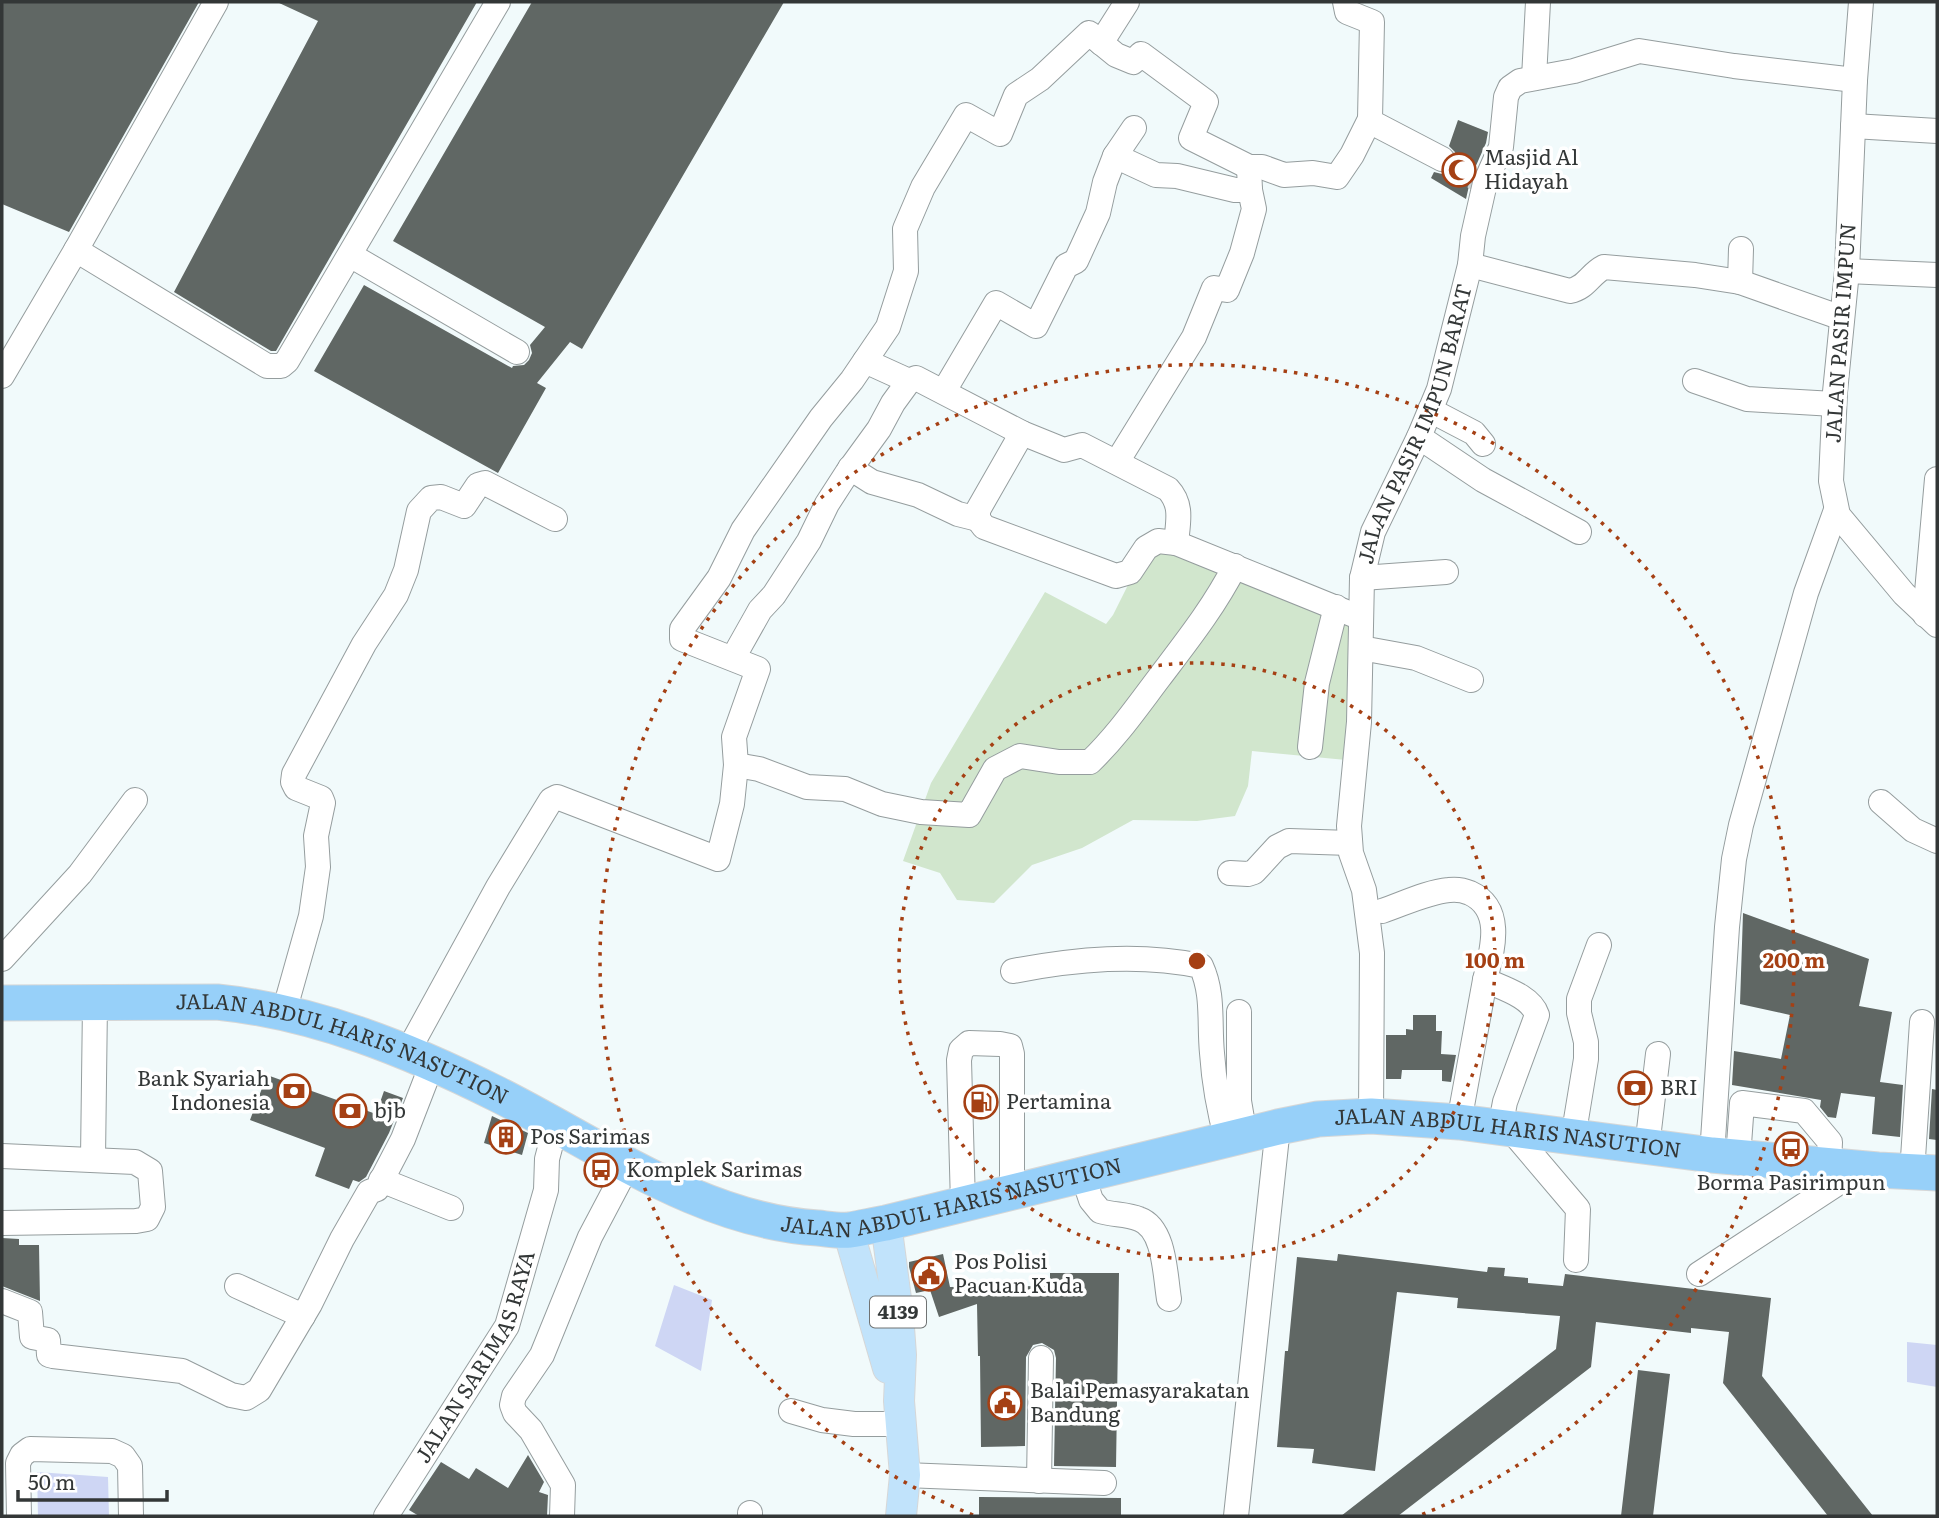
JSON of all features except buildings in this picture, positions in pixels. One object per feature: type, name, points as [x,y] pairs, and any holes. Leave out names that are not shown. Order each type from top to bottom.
[{"type":"highway","name":"JALAN ABDUL HARIS NASUTION","points":[[2,1003],[217,1002],[252,1006],[318,1020],[419,1058],[556,1125],[628,1165],[711,1203],[759,1219],[800,1227],[848,1230],[886,1223],[1318,1118],[1371,1116],[1459,1122],[1725,1157],[1924,1173]]},
{"type":"main road","name":"4139","points":[[886,1223],[901,1355],[900,1413],[905,1475],[901,1516]]},
{"type":"main road","name":"4139","points":[[848,1230],[900,1413]]},
{"type":"street","points":[[2,376],[216,2]]},
{"type":"street","points":[[76,250],[267,366],[281,366],[287,361],[498,2]]},
{"type":"street","points":[[1101,43],[1127,2]]},
{"type":"street","points":[[1115,156],[1156,175],[1177,176],[1236,190],[1262,167],[1284,175],[1313,173],[1337,177],[1352,155],[1370,118],[1372,22],[1347,12],[1345,2]]},
{"type":"street","points":[[1534,78],[1538,2]]},
{"type":"street","name":"JALAN PASIR IMPUN","points":[[1836,510],[1831,481],[1834,404],[1847,271],[1861,2]]},
{"type":"street","points":[[2,1301],[30,1312],[32,1337],[48,1340],[49,1355],[182,1371],[231,1395],[246,1398],[259,1390],[303,1316],[342,1239],[369,1192],[377,1189],[403,1139],[419,1058],[498,887],[551,800],[563,798],[718,859],[732,804],[736,765],[734,737],[758,669],[682,639],[682,629],[719,578],[743,530],[887,327],[906,271],[905,229],[923,187],[966,115],[1000,134],[1016,95],[1040,79],[1089,33],[1116,55],[1133,62],[1141,54],[1206,102],[1191,138],[1250,179],[1254,209],[1250,228],[1227,290],[1214,288],[1194,337],[1117,462]]},
{"type":"street","name":"JALAN PASIR IMPUN BARAT","points":[[1371,1116],[1372,953],[1364,890],[1350,843],[1349,826],[1359,722],[1362,578],[1373,532],[1439,389],[1470,265],[1481,181],[1501,147],[1506,97],[1510,88],[1520,81],[1574,71],[1639,51],[1746,68],[1855,80]]},
{"type":"street","points":[[1370,118],[1373,123],[1442,159]]},
{"type":"street","points":[[1853,126],[1937,131]]},
{"type":"street","points":[[944,391],[996,303],[1036,326],[1066,266],[1076,261],[1098,213],[1105,182],[1115,156],[1134,128]]},
{"type":"street","points":[[1740,282],[1741,249]]},
{"type":"street","points":[[350,255],[517,352]]},
{"type":"street","points":[[1470,265],[1570,291],[1580,289],[1604,267],[1695,275],[1740,282],[1842,318]]},
{"type":"street","points":[[1847,271],[1937,275]]},
{"type":"street","points":[[865,361],[909,381]]},
{"type":"street","points":[[733,658],[760,610],[774,595],[809,541],[827,504],[850,468],[879,429],[909,381],[916,378],[1022,433],[1064,450],[1082,445],[1168,489],[1177,499],[1180,510],[1176,543]]},
{"type":"street","points":[[1695,381],[1747,399],[1834,404]]},
{"type":"street","points":[[1430,410],[1474,433],[1483,444]]},
{"type":"street","points":[[978,519],[978,510],[1022,433]]},
{"type":"street","points":[[1419,437],[1483,480],[1579,532]]},
{"type":"street","points":[[850,468],[872,482],[918,495],[958,514],[978,519],[985,527],[1116,576],[1130,572],[1146,548],[1158,541],[1176,543],[1362,618]]},
{"type":"street","points":[[1931,620],[1937,479]]},
{"type":"street","points":[[284,1012],[311,916],[318,867],[316,836],[323,803],[321,798],[296,788],[293,782],[294,774],[364,644],[396,595],[406,570],[419,511],[431,498],[441,497],[464,506],[478,485],[485,482],[555,519]]},
{"type":"street","points":[[1836,510],[1904,594],[1931,620]]},
{"type":"street","points":[[1725,1157],[1727,927],[1734,859],[1741,825],[1806,593],[1836,510]]},
{"type":"street","points":[[736,765],[759,769],[807,787],[845,789],[882,804],[921,812],[969,815],[995,769],[1020,757],[1059,762],[1090,762],[1116,737],[1194,634],[1235,566]]},
{"type":"street","points":[[1362,578],[1446,572]]},
{"type":"street","points":[[1310,747],[1317,683],[1336,607]]},
{"type":"street","points":[[1361,648],[1416,659],[1471,680]]},
{"type":"street","points":[[2,959],[80,874],[135,800]]},
{"type":"street","points":[[1881,802],[1913,830],[1937,841]]},
{"type":"street","points":[[1230,873],[1254,872],[1277,847],[1289,841],[1350,843]]},
{"type":"street","points":[[1382,911],[1448,890],[1463,890],[1479,897],[1489,909],[1493,946],[1459,1122]]},
{"type":"street","points":[[1573,1138],[1586,1059],[1579,999],[1599,945]]},
{"type":"street","points":[[1013,971],[1105,958],[1170,960],[1202,966],[1209,984],[1211,1051],[1218,1109],[1250,1134]]},
{"type":"street","points":[[1485,980],[1517,995],[1533,1006],[1537,1014],[1505,1102],[1506,1129],[1578,1209],[1576,1260]]},
{"type":"street","points":[[93,1159],[95,1003]]},
{"type":"street","points":[[1236,1516],[1250,1134],[1239,1101],[1239,1012]]},
{"type":"street","points":[[1922,1023],[1924,1173]]},
{"type":"street","points":[[963,1204],[959,1060],[961,1050],[969,1043],[1010,1046],[1012,1192]]},
{"type":"street","points":[[1647,1147],[1658,1054]]},
{"type":"street","points":[[1699,1274],[1845,1167],[1830,1142],[1804,1111],[1742,1103],[1725,1157]]},
{"type":"street","points":[[478,1371],[533,1186],[547,1159],[556,1125]]},
{"type":"street","points":[[2,1156],[135,1162],[150,1171],[153,1207],[147,1219],[2,1223]]},
{"type":"street","name":"JALAN SARIMAS RAYA","points":[[386,1516],[507,1326],[546,1190],[547,1159]]},
{"type":"street","points":[[562,1516],[563,1486],[550,1460],[512,1405],[514,1396],[542,1355],[590,1237],[628,1165]]},
{"type":"street","points":[[1083,1176],[1091,1200],[1100,1211],[1138,1218],[1152,1225],[1158,1235],[1169,1299]]},
{"type":"street","points":[[381,1180],[451,1208]]},
{"type":"street","points":[[237,1286],[303,1316]]},
{"type":"street","points":[[1039,1481],[1041,1358]]},
{"type":"street","points":[[791,1410],[833,1422],[854,1424],[900,1413]]},
{"type":"street","points":[[19,1516],[19,1463],[22,1455],[30,1449],[112,1451],[123,1456],[130,1466],[131,1516]]},
{"type":"street","points":[[905,1475],[1104,1483]]},
{"type":"green space","points":[[1160,548],[1353,621],[1346,760],[1252,751],[1248,786],[1235,816],[1197,821],[1133,820],[1082,848],[1032,865],[994,903],[957,900],[940,873],[903,861],[931,783],[1045,592],[1106,624],[1145,551]]},
{"type":"water","points":[[674,1285],[712,1300],[701,1371],[655,1346]]},
{"type":"water","points":[[1907,1342],[1937,1345],[1937,1387],[1907,1382]]},
{"type":"water","points":[[37,1472],[108,1477],[109,1516],[38,1516]]},
{"type":"tunnel","points":[[1442,159],[1477,179]]},
{"type":"place","name":"Masjid Al Hidayah","points":[[1459,170]]},
{"type":"place","name":"BRI","points":[[1635,1088]]},
{"type":"place","name":"Bank Syariah Indonesia","points":[[294,1091]]},
{"type":"place","name":"Pertamina","points":[[981,1102]]},
{"type":"place","name":"bjb","points":[[350,1111]]},
{"type":"place","name":"Pos Sarimas","points":[[506,1137]]},
{"type":"place","name":"Borma Pasirimpun","points":[[1791,1149]]},
{"type":"place","name":"Komplek Sarimas","points":[[601,1170]]},
{"type":"place","name":"Pos Polisi Pacuan Kuda","points":[[929,1274]]},
{"type":"place","name":"Balai Pemasyarakatan Bandung","points":[[1005,1403]]}]
